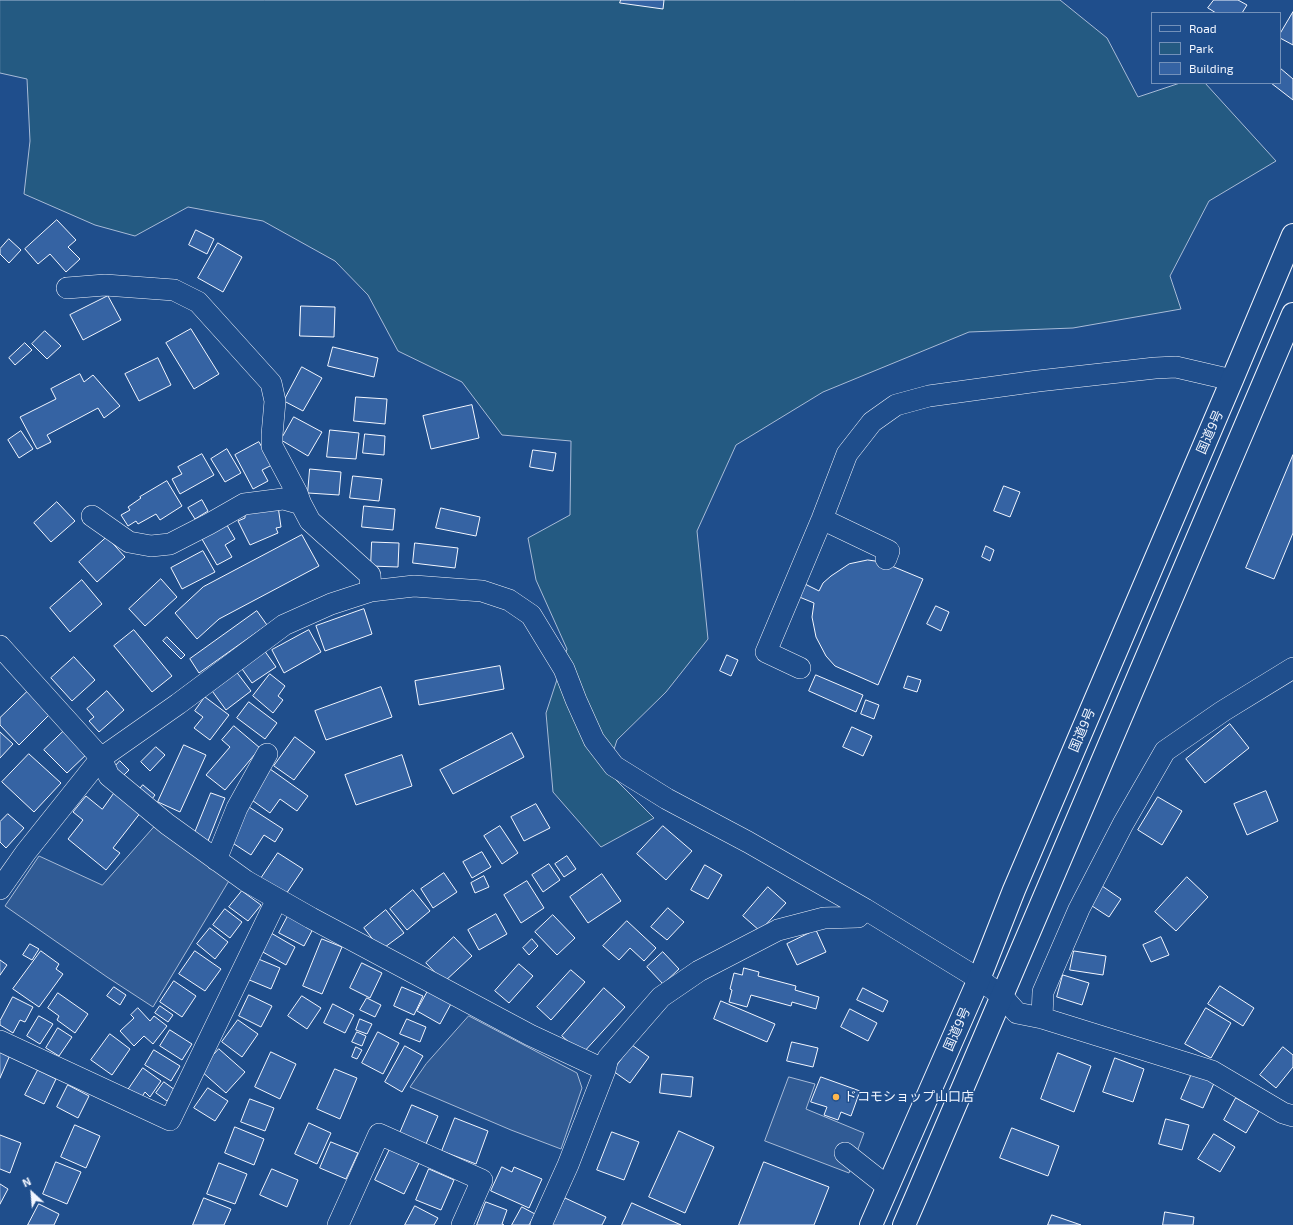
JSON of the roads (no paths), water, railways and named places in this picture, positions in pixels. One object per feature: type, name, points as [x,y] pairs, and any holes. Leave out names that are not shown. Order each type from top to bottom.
[{"type":"highway","name":"国道9号","points":[[871,1225],[979,979],[1014,890],[1293,235]]},
{"type":"highway","points":[[904,1225],[1293,314]]},
{"type":"street","points":[[67,288],[105,285],[174,290],[198,302],[272,383],[275,401],[272,446],[310,521],[370,575],[372,591]]},
{"type":"street","points":[[800,668],[766,652],[822,519],[847,454],[872,422],[896,405],[929,396],[1038,381],[1155,368],[1176,367],[1232,380]]},
{"type":"street","points":[[92,516],[129,542],[151,546],[170,544],[244,504],[283,500],[301,504]]},
{"type":"street","points":[[822,519],[890,551],[886,559]]},
{"type":"street","points":[[0,889],[26,852],[101,758],[178,704],[284,625],[331,604],[372,591],[414,586],[482,591],[509,600],[531,615],[564,669],[594,740],[614,766],[667,799],[748,842],[865,909],[979,979],[1002,996],[1017,1012],[1042,1018],[1212,1071],[1283,1113],[1293,1116]]},
{"type":"street","points":[[0,646],[101,758],[109,776],[167,824],[216,860],[246,881],[311,918],[530,1035],[605,1070]]},
{"type":"street","points":[[1042,1018],[1043,992],[1079,909],[1123,824],[1165,751],[1224,711],[1293,668]]},
{"type":"street","points":[[216,860],[237,808],[267,754]]},
{"type":"street","points":[[0,1041],[170,1120],[277,899]]},
{"type":"street","points":[[541,1225],[568,1164],[605,1070],[608,1058],[661,996],[699,971],[778,930],[824,918],[858,917],[865,909]]},
{"type":"street","points":[[338,1225],[379,1134],[482,1180],[462,1225]]},
{"type":"street","points":[[846,1153],[888,1187]]},
{"type":"place","name":"ドコモショップ山口店","points":[[836,1097]]}]
